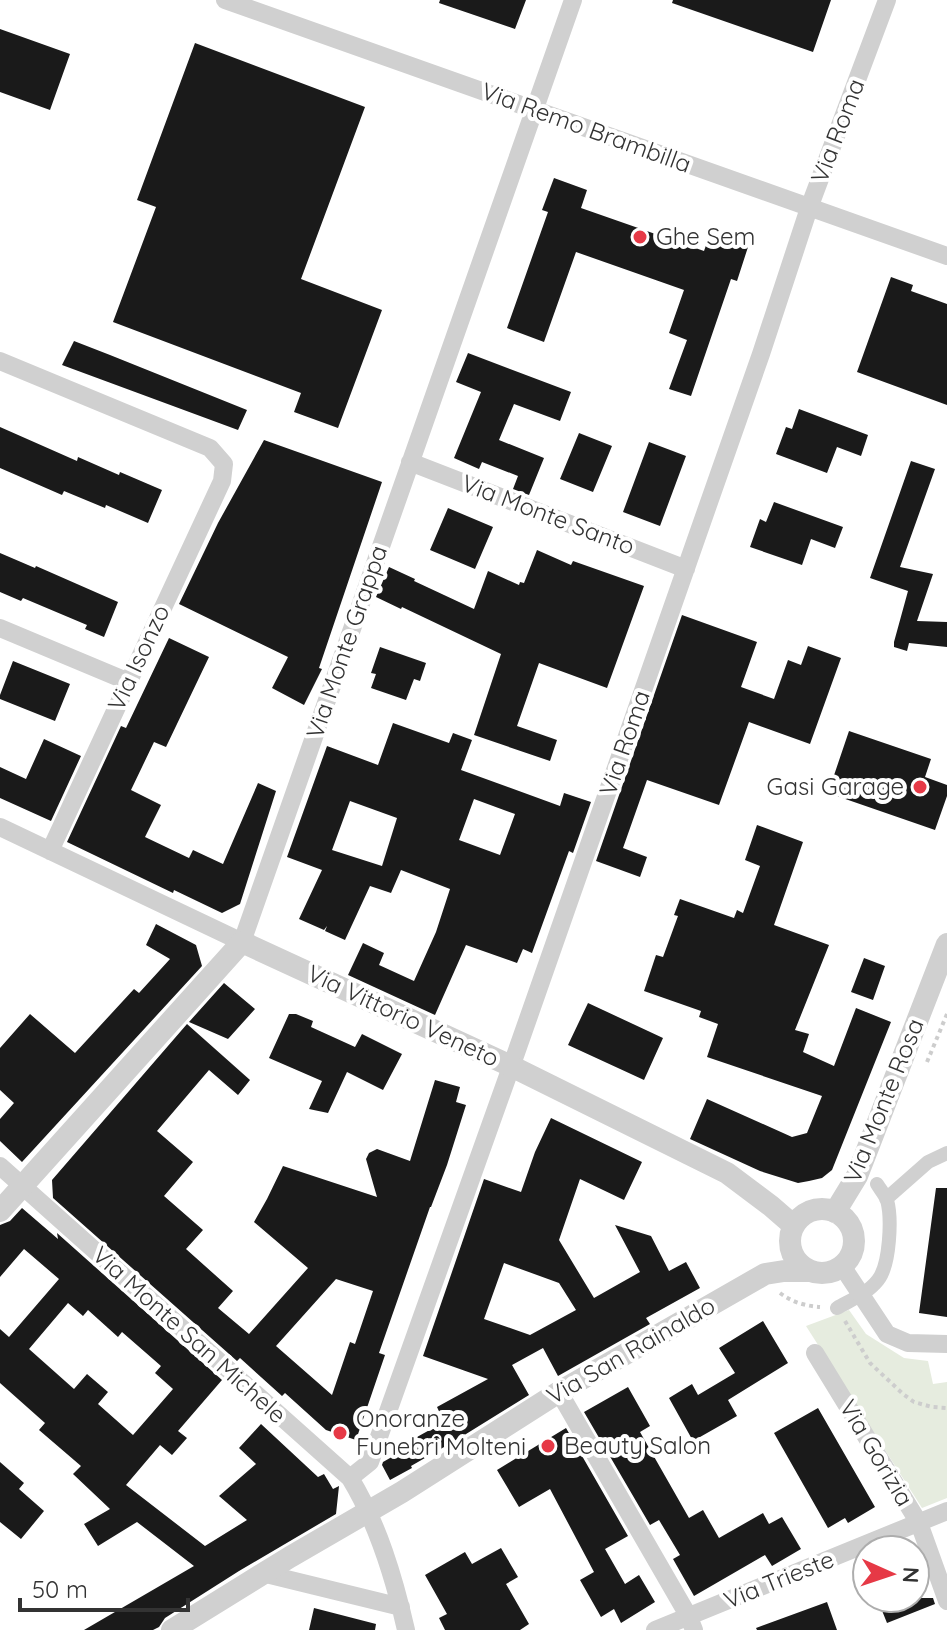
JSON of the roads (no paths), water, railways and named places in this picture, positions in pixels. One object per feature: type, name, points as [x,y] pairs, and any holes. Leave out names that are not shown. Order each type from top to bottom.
[{"type":"street","name":"Via Remo Brambilla","points":[[225,0],[947,256]]},
{"type":"street","name":"Via Monte Grappa","points":[[0,1211],[242,942],[573,0]]},
{"type":"street","name":"Via Roma","points":[[350,1478],[370,1462],[686,569],[809,208],[887,0]]},
{"type":"street","name":"Via Isonzo","points":[[0,361],[210,448],[224,464],[222,481],[50,851]]},
{"type":"street","name":"Via Monte Santo","points":[[410,462],[686,569]]},
{"type":"street","points":[[0,628],[129,682]]},
{"type":"street","name":"Via Vittorio Veneto","points":[[0,827],[511,1066],[727,1173],[794,1226]]},
{"type":"street","name":"Via Monte Rosa","points":[[835,1212],[857,1176],[947,944]]},
{"type":"street","points":[[886,1199],[928,1162],[947,1153]]},
{"type":"street","name":"Via Monte San Michele","points":[[0,1166],[350,1478],[375,1524],[406,1630]]},
{"type":"street","points":[[837,1308],[876,1283],[885,1267],[888,1255],[886,1199],[877,1184]]},
{"type":"street","points":[[826,1209],[835,1212],[851,1227],[854,1248],[849,1258],[842,1266],[827,1273],[801,1266],[790,1247],[790,1236],[799,1218],[807,1212],[826,1209]]},
{"type":"street","points":[[842,1266],[887,1334],[908,1343],[947,1344]]},
{"type":"street","name":"Via San Rainaldo","points":[[172,1630],[402,1492],[559,1392],[765,1274],[811,1271]]},
{"type":"street","name":"Via Gorizia","points":[[815,1353],[919,1523],[947,1601]]},
{"type":"street","points":[[559,1392],[692,1623]]},
{"type":"street","name":"Via Trieste","points":[[655,1630],[692,1623],[947,1511]]},
{"type":"street","points":[[266,1574],[401,1607]]},
{"type":"place","name":"Ghe Sem","points":[[640,237]]},
{"type":"place","name":"Gasi Garage","points":[[920,787]]},
{"type":"place","name":"Onoranze Funebri Molteni","points":[[340,1433]]},
{"type":"place","name":"Beauty Salon","points":[[548,1446]]}]
